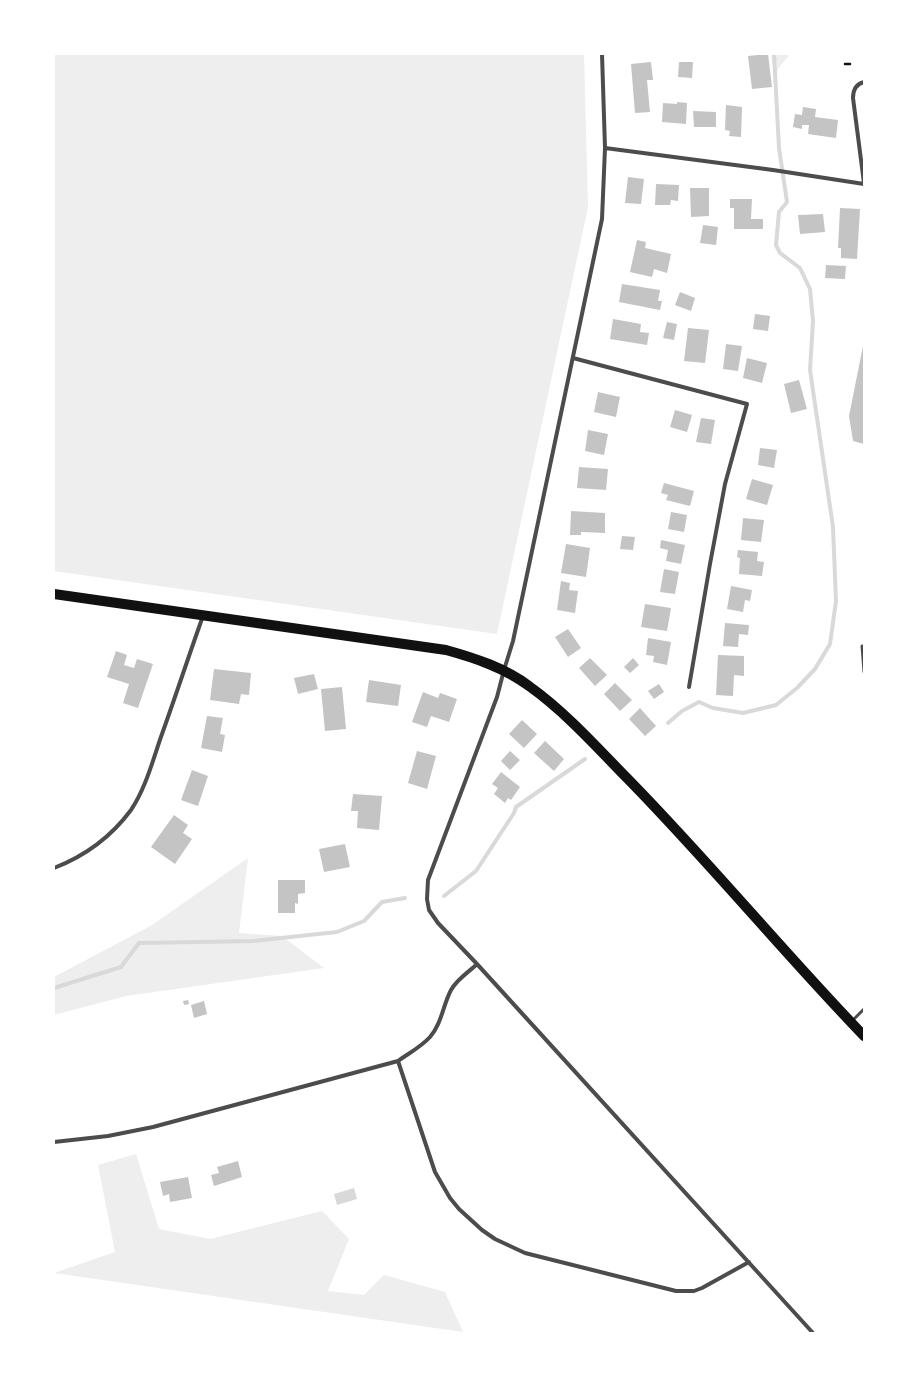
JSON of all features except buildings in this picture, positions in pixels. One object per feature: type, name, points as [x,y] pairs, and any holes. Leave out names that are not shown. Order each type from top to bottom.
[{"type":"main road","points":[[54,594],[446,650],[482,661],[504,670],[529,686],[545,699],[576,726],[598,748],[653,804],[864,1036]]},
{"type":"street","points":[[602,54],[605,148],[602,219],[513,640],[497,697],[428,880],[427,899],[429,910],[438,923],[813,1333]]},
{"type":"street","points":[[605,148],[773,170],[864,184],[853,98],[858,84],[864,82]]},
{"type":"street","points":[[573,358],[747,404],[724,491],[689,687]]},
{"type":"street","points":[[54,868],[69,862],[98,844],[121,823],[139,797],[203,616]]},
{"type":"street","points":[[54,1142],[108,1136],[153,1127],[398,1061],[430,1037],[439,1023],[451,990],[477,964]]},
{"type":"street","points":[[398,1061],[430,1159],[439,1179],[450,1198],[459,1209],[474,1223],[496,1239],[510,1247],[530,1255],[676,1291],[686,1292],[702,1288],[749,1262]]},
{"type":"lane","points":[[864,646],[862,646],[864,672]]},
{"type":"lane","points":[[851,1022],[864,1009]]},
{"type":"path","points":[[845,64],[850,64]]},
{"type":"shaded area","points":[[54,54],[584,54],[588,207],[497,634],[54,571]]},
{"type":"shaded area","points":[[771,54],[790,54],[774,74]]},
{"type":"shaded area","points":[[248,858],[239,933],[282,936],[324,968],[126,996],[54,1015],[54,977],[152,925]]},
{"type":"shaded area","points":[[136,1154],[159,1229],[210,1239],[322,1211],[349,1239],[328,1291],[364,1295],[384,1275],[445,1292],[463,1332],[54,1273],[115,1252],[98,1165]]},
{"type":"shaded area","points":[[354,1188],[357,1199],[337,1205],[334,1194]]},
{"type":"waterway","points":[[668,723],[682,711],[699,702],[713,708],[743,713],[776,705],[797,688],[815,669],[830,644],[836,601],[833,527],[810,370],[813,321],[810,289],[800,268],[780,253],[776,245],[779,212],[787,202],[779,148],[774,54]]},
{"type":"waterway","points":[[444,896],[476,871],[514,813],[516,807],[585,759]]},
{"type":"waterway","points":[[54,988],[121,967],[139,943],[253,941],[337,932],[364,921],[382,902],[405,898]]}]
